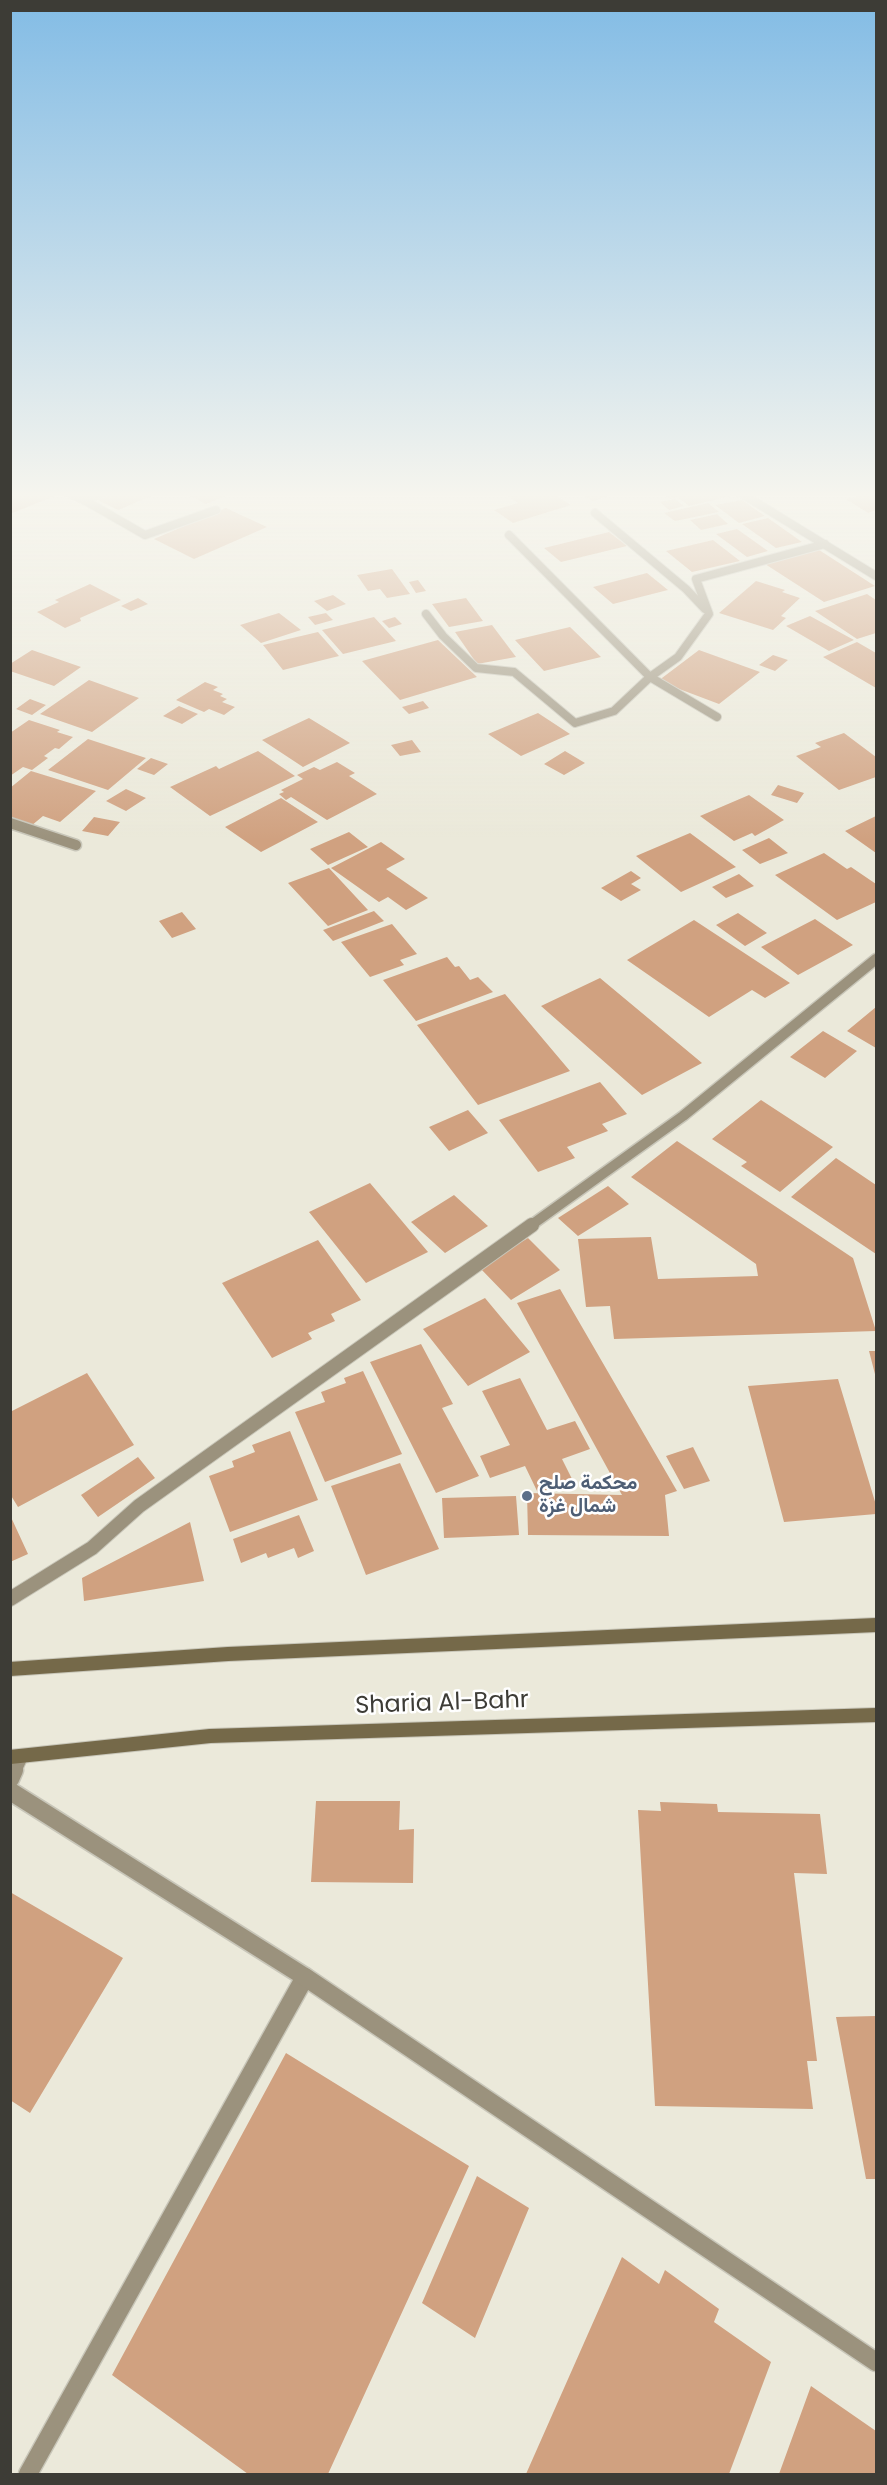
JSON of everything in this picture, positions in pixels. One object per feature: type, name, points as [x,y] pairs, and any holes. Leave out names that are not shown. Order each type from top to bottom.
[{"type":"main road","points":[[10,1669],[228,1654],[876,1625]]},
{"type":"main road","name":"Sharia Al-Bahr","points":[[16,1756],[210,1736],[876,1714]]},
{"type":"street","points":[[581,608],[650,677],[717,717]]},
{"type":"street","points":[[703,608],[709,614]]},
{"type":"street","points":[[707,608],[709,614]]},
{"type":"street","points":[[426,614],[443,636],[476,668],[514,672],[575,723],[614,711],[650,677],[678,657],[709,614]]},
{"type":"street","points":[[10,823],[76,845]]},
{"type":"street","points":[[10,1599],[92,1548],[139,1506],[683,1116],[876,959]]},
{"type":"street","points":[[10,1779],[16,1756]]},
{"type":"street","points":[[10,1791],[305,1977],[876,2362]]},
{"type":"street","points":[[28,2475],[305,1977]]},
{"type":"building","points":[[46,608],[103,608],[80,618],[81,621],[65,628],[37,612]]},
{"type":"building","points":[[435,608],[473,608],[483,621],[449,627]]},
{"type":"building","points":[[725,608],[789,608],[781,616],[786,618],[773,630],[719,613]]},
{"type":"building","points":[[824,608],[876,608],[876,633],[857,639],[815,611]]},
{"type":"building","points":[[279,613],[301,630],[261,643],[240,625]]},
{"type":"building","points":[[326,613],[333,620],[315,625],[308,617]]},
{"type":"building","points":[[810,616],[854,640],[829,651],[786,626]]},
{"type":"building","points":[[374,617],[396,641],[343,654],[322,630]]},
{"type":"building","points":[[395,617],[402,624],[389,628],[382,621]]},
{"type":"building","points":[[492,625],[516,657],[477,664],[455,632]]},
{"type":"building","points":[[570,627],[601,657],[544,671],[515,640]]},
{"type":"building","points":[[318,632],[339,656],[283,670],[263,645]]},
{"type":"building","points":[[438,640],[477,677],[400,700],[362,661]]},
{"type":"building","points":[[857,642],[876,653],[876,688],[823,657]]},
{"type":"building","points":[[32,650],[81,667],[54,686],[10,671],[10,664]]},
{"type":"building","points":[[699,650],[760,672],[719,704],[658,681]]},
{"type":"building","points":[[773,655],[788,660],[775,671],[759,665]]},
{"type":"building","points":[[89,680],[139,698],[92,732],[40,714]]},
{"type":"building","points":[[205,682],[218,687],[213,690],[223,694],[220,696],[227,699],[222,702],[235,707],[224,715],[209,709],[204,712],[176,700]]},
{"type":"building","points":[[30,699],[46,705],[32,715],[16,709]]},
{"type":"building","points":[[423,701],[429,708],[409,714],[402,707]]},
{"type":"building","points":[[179,706],[198,714],[182,724],[163,716]]},
{"type":"building","points":[[538,713],[570,734],[521,756],[488,734]]},
{"type":"building","points":[[309,718],[350,743],[303,767],[262,740]]},
{"type":"building","points":[[29,720],[60,730],[57,732],[73,737],[59,749],[55,748],[44,756],[48,758],[32,770],[23,767],[10,776],[10,733]]},
{"type":"building","points":[[844,733],[876,757],[876,777],[839,790],[796,756],[821,747],[815,743]]},
{"type":"building","points":[[88,739],[146,758],[108,790],[48,770]]},
{"type":"building","points":[[412,740],[421,752],[400,756],[391,745]]},
{"type":"building","points":[[258,751],[295,776],[210,816],[170,787],[216,766],[219,769]]},
{"type":"building","points":[[565,751],[585,763],[564,775],[544,764]]},
{"type":"building","points":[[151,758],[168,764],[154,775],[137,769]]},
{"type":"building","points":[[337,762],[355,773],[349,776],[377,794],[327,820],[291,797],[286,800],[279,794],[284,792],[281,790],[303,779],[297,775],[314,767],[320,770]]},
{"type":"building","points":[[31,771],[96,791],[60,822],[43,816],[31,826],[10,820],[10,788]]},
{"type":"building","points":[[778,785],[804,793],[797,803],[771,795]]},
{"type":"building","points":[[126,789],[146,798],[126,811],[106,801]]},
{"type":"building","points":[[749,795],[784,820],[755,836],[752,833],[734,841],[700,816]]},
{"type":"building","points":[[281,798],[318,822],[261,852],[225,827]]},
{"type":"building","points":[[876,816],[876,853],[845,831]]},
{"type":"building","points":[[94,817],[120,822],[108,836],[82,831]]},
{"type":"building","points":[[349,832],[368,847],[328,865],[310,849]]},
{"type":"building","points":[[690,833],[736,867],[681,892],[636,856]]},
{"type":"building","points":[[769,838],[788,853],[760,864],[742,850]]},
{"type":"building","points":[[381,842],[405,859],[386,869],[428,898],[406,910],[388,897],[379,902],[331,868]]},
{"type":"building","points":[[824,853],[847,869],[851,867],[876,884],[876,902],[837,920],[775,875]]},
{"type":"building","points":[[329,868],[368,910],[328,926],[288,883]]},
{"type":"building","points":[[631,871],[641,878],[631,884],[641,890],[621,901],[601,888]]},
{"type":"building","points":[[739,874],[754,886],[726,898],[712,887]]},
{"type":"building","points":[[374,911],[384,921],[333,941],[323,930]]},
{"type":"building","points":[[182,912],[196,929],[172,938],[159,921]]},
{"type":"building","points":[[738,913],[767,933],[745,946],[716,925]]},
{"type":"building","points":[[815,919],[853,945],[798,975],[761,947]]},
{"type":"building","points":[[694,920],[790,983],[765,998],[752,990],[709,1017],[627,960]]},
{"type":"building","points":[[392,924],[417,954],[400,960],[404,965],[370,977],[341,942]]},
{"type":"building","points":[[447,957],[455,967],[459,966],[470,980],[478,977],[493,992],[416,1021],[383,980]]},
{"type":"building","points":[[600,978],[702,1063],[642,1095],[541,1006]]},
{"type":"building","points":[[505,994],[570,1071],[478,1105],[417,1025]]},
{"type":"building","points":[[876,1007],[876,1048],[847,1031]]},
{"type":"building","points":[[823,1031],[857,1051],[825,1078],[790,1057]]},
{"type":"building","points":[[600,1082],[627,1114],[602,1124],[608,1131],[567,1147],[575,1158],[538,1172],[499,1120]]},
{"type":"building","points":[[761,1100],[833,1147],[780,1192],[741,1166],[747,1162],[712,1139]]},
{"type":"building","points":[[468,1110],[488,1133],[449,1151],[429,1127]]},
{"type":"building","points":[[677,1141],[853,1258],[876,1331],[614,1339],[610,1306],[586,1307],[578,1239],[651,1237],[658,1279],[758,1276],[756,1264],[631,1177]]},
{"type":"building","points":[[836,1158],[876,1185],[876,1254],[791,1197]]},
{"type":"building","points":[[370,1183],[428,1252],[366,1283],[309,1212]]},
{"type":"building","points":[[608,1186],[629,1204],[578,1236],[558,1218]]},
{"type":"building","points":[[454,1195],[488,1226],[445,1253],[411,1222]]},
{"type":"building","points":[[528,1238],[560,1270],[511,1300],[479,1267]]},
{"type":"building","points":[[318,1240],[361,1300],[331,1314],[335,1321],[308,1333],[312,1339],[272,1358],[222,1283]]},
{"type":"building","points":[[560,1289],[677,1491],[665,1495],[669,1536],[528,1535],[527,1493],[622,1495],[517,1303]]},
{"type":"building","points":[[485,1298],[530,1352],[468,1386],[423,1329]]},
{"type":"building","points":[[421,1344],[453,1404],[442,1408],[479,1476],[436,1493],[370,1362]]},
{"type":"building","points":[[869,1351],[876,1351],[876,1378]]},
{"type":"building","points":[[363,1371],[402,1454],[325,1482],[295,1412],[325,1402],[321,1392],[346,1383],[344,1378]]},
{"type":"building","points":[[87,1373],[134,1445],[18,1507],[10,1494],[10,1412]]},
{"type":"building","points":[[520,1378],[547,1430],[575,1421],[590,1449],[562,1459],[573,1481],[538,1493],[525,1466],[490,1478],[480,1456],[510,1445],[482,1391]]},
{"type":"building","points":[[838,1379],[876,1505],[876,1514],[784,1522],[748,1386]]},
{"type":"building","points":[[290,1431],[318,1500],[230,1532],[209,1476],[234,1467],[232,1461],[255,1452],[252,1445]]},
{"type":"building","points":[[693,1447],[710,1481],[684,1489],[666,1456]]},
{"type":"building","points":[[138,1457],[155,1478],[98,1517],[81,1495]]},
{"type":"building","points":[[400,1463],[439,1549],[366,1575],[331,1486]]},
{"type":"building","points":[[516,1496],[519,1535],[444,1538],[442,1498]]},
{"type":"building","points":[[10,1515],[28,1554],[10,1562]]},
{"type":"building","points":[[299,1515],[314,1551],[298,1558],[294,1548],[268,1558],[266,1553],[241,1563],[233,1539]]},
{"type":"building","points":[[190,1522],[204,1581],[84,1601],[82,1578]]},
{"type":"building","points":[[316,1801],[400,1801],[399,1830],[414,1829],[413,1883],[311,1882]]},
{"type":"building","points":[[660,1802],[717,1804],[718,1812],[820,1814],[827,1874],[794,1873],[817,2061],[807,2061],[813,2109],[655,2106],[638,1810],[661,1811]]},
{"type":"building","points":[[10,1892],[123,1958],[30,2113],[10,2100]]},
{"type":"building","points":[[876,2016],[876,2179],[866,2179],[836,2017]]},
{"type":"building","points":[[286,2053],[469,2166],[328,2474],[248,2474],[112,2375]]},
{"type":"building","points":[[477,2176],[529,2208],[475,2338],[422,2303]]},
{"type":"building","points":[[622,2257],[659,2284],[665,2270],[719,2309],[714,2322],[771,2362],[729,2474],[526,2474]]},
{"type":"building","points":[[811,2386],[876,2431],[876,2474],[779,2474]]},
{"type":"place","name":"محكمة صلح شمال غزة","points":[[527,1496]]}]
